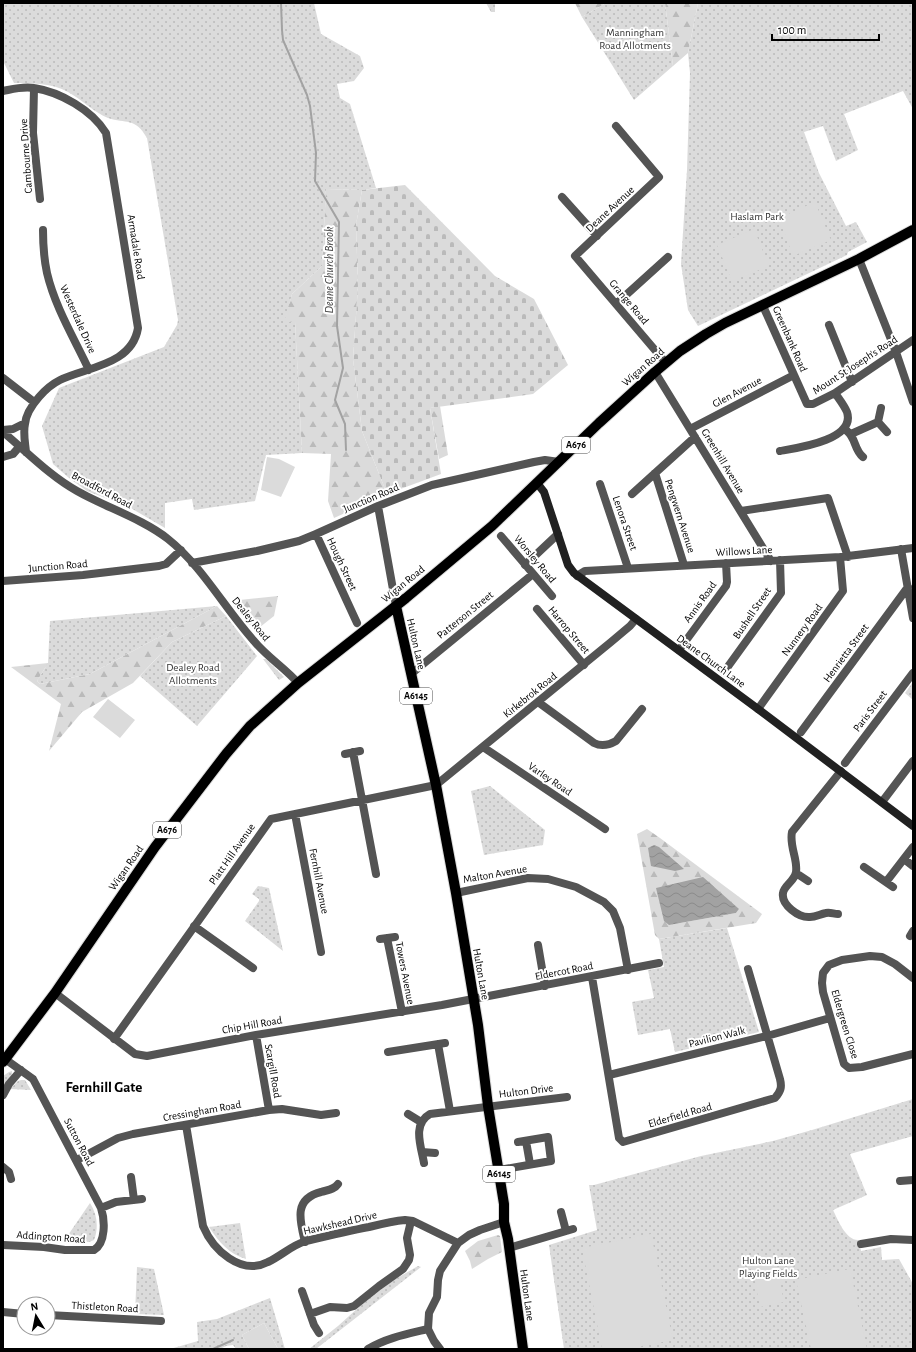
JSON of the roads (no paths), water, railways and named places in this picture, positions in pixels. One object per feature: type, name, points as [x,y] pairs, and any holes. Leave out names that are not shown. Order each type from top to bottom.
[{"type":"main road","name":"Wigan Road","points":[[4,1060],[55,993],[152,850],[226,754],[256,720],[298,683],[396,606],[492,526],[666,363],[706,334],[726,323],[859,259],[913,230]]},
{"type":"main road","name":"Hulton Lane","points":[[396,606],[436,785],[456,892],[478,1025],[488,1106],[504,1204],[504,1222],[523,1349]]},
{"type":"street","name":"Armadale Road","points":[[3,91],[17,88],[34,88],[66,99],[85,110],[100,124],[106,133],[138,328],[137,336],[134,341],[124,352],[108,363],[60,380],[42,393],[28,412],[25,422],[23,449]]},
{"type":"street","name":"Cambourne Drive","points":[[34,88],[33,133],[40,199]]},
{"type":"street","name":"Deane Avenue","points":[[575,256],[659,177],[616,126]]},
{"type":"street","points":[[562,197],[597,236]]},
{"type":"street","name":"Westerdale Drive","points":[[43,230],[44,259],[51,288],[56,302],[89,370]]},
{"type":"street","name":"Grange Road","points":[[575,256],[666,363]]},
{"type":"street","points":[[616,304],[668,257]]},
{"type":"street","points":[[859,259],[896,352],[913,402]]},
{"type":"street","name":"Greenbank Road","points":[[763,306],[807,404]]},
{"type":"street","points":[[830,324],[852,382]]},
{"type":"street","name":"Mount St Joseph's Road","points":[[807,404],[813,404],[835,393],[913,340]]},
{"type":"street","name":"Greenhill Avenue","points":[[655,372],[771,561]]},
{"type":"street","name":"Glen Avenue","points":[[690,429],[794,375]]},
{"type":"street","points":[[3,378],[34,402]]},
{"type":"street","points":[[780,451],[790,453],[828,440],[843,428],[848,417],[847,412],[835,393]]},
{"type":"street","points":[[878,422],[881,408]]},
{"type":"street","points":[[3,431],[13,429],[25,422]]},
{"type":"street","points":[[851,434],[878,422]]},
{"type":"street","points":[[878,422],[887,432]]},
{"type":"street","points":[[843,428],[851,434],[857,450],[863,457]]},
{"type":"street","name":"Broadford Road","points":[[3,431],[61,481],[74,490],[155,529],[181,550],[192,563]]},
{"type":"street","points":[[632,494],[695,437]]},
{"type":"street","points":[[3,457],[23,449]]},
{"type":"street","name":"Junction Road","points":[[192,563],[288,544],[316,534],[378,506],[432,485],[534,462],[550,460],[560,462]]},
{"type":"street","name":"Pengwern Avenue","points":[[655,474],[684,566]]},
{"type":"street","name":"Deane Church Lane","points":[[537,483],[544,492],[569,567],[577,576],[842,771],[913,826]]},
{"type":"street","name":"Lenora Street","points":[[600,484],[628,568]]},
{"type":"street","points":[[741,511],[828,498],[844,557]]},
{"type":"street","points":[[378,506],[396,606]]},
{"type":"street","name":"Hough Street","points":[[316,534],[345,604],[357,623]]},
{"type":"street","points":[[525,565],[558,534]]},
{"type":"street","name":"Worsley Road","points":[[501,536],[552,596]]},
{"type":"street","name":"Willows Lane","points":[[577,576],[585,571],[844,557],[913,548]]},
{"type":"street","points":[[901,549],[913,618]]},
{"type":"street","name":"Junction Road","points":[[3,581],[83,575],[159,566],[166,564],[181,550]]},
{"type":"street","name":"Nunnery Road","points":[[758,709],[843,592],[844,557]]},
{"type":"street","name":"Bushell Street","points":[[724,672],[781,592],[780,560]]},
{"type":"street","name":"Dealey Road","points":[[192,563],[254,641],[298,683]]},
{"type":"street","name":"Annis Road","points":[[679,650],[726,586],[726,563]]},
{"type":"street","name":"Patterson Street","points":[[411,674],[533,574]]},
{"type":"street","name":"Henrietta Street","points":[[802,732],[908,587]]},
{"type":"street","name":"Harrop Street","points":[[537,609],[584,665]]},
{"type":"street","name":"Kirkebrok Road","points":[[436,785],[584,665],[630,626],[636,619]]},
{"type":"street","name":"Paris Street","points":[[845,763],[913,673]]},
{"type":"street","points":[[538,702],[594,743],[603,745],[608,745],[616,741],[642,709]]},
{"type":"street","name":"Varley Road","points":[[483,747],[605,829]]},
{"type":"street","points":[[353,752],[376,874]]},
{"type":"street","points":[[882,802],[913,761]]},
{"type":"street","points":[[838,914],[826,913],[812,920],[795,912],[784,902],[783,893],[796,873],[791,843],[792,832],[842,771]]},
{"type":"street","name":"Platt Hill Avenue","points":[[114,1039],[269,822],[275,818],[436,785]]},
{"type":"street","name":"Fernhill Avenue","points":[[296,814],[321,952]]},
{"type":"street","points":[[864,867],[889,885],[913,846]]},
{"type":"street","points":[[904,859],[913,866]]},
{"type":"street","points":[[796,873],[808,882]]},
{"type":"street","name":"Malton Avenue","points":[[456,892],[528,878],[548,879],[576,887],[604,902],[613,911],[620,928],[628,970]]},
{"type":"street","points":[[194,926],[253,969]]},
{"type":"street","name":"Towers Avenue","points":[[388,938],[402,1012]]},
{"type":"street","points":[[538,945],[545,986]]},
{"type":"street","name":"Eldergreen Close","points":[[913,978],[895,964],[882,957],[870,956],[842,960],[829,965],[823,973],[822,983],[830,1018],[844,1064],[849,1068],[862,1067],[913,1054]]},
{"type":"street","name":"Eldercot Road","points":[[473,999],[658,964]]},
{"type":"street","name":"Elderfield Road","points":[[592,977],[619,1138],[623,1142],[776,1098],[782,1086],[748,969]]},
{"type":"street","name":"Chip Hill Road","points":[[55,993],[135,1054],[146,1056],[256,1035],[402,1012],[473,999]]},
{"type":"street","name":"Pavilion Walk","points":[[609,1075],[767,1036],[830,1018]]},
{"type":"street","name":"Scargill Road","points":[[256,1035],[269,1110]]},
{"type":"street","points":[[388,1052],[442,1043],[450,1111]]},
{"type":"street","name":"Sutton Road","points":[[4,1060],[33,1079],[101,1208],[103,1225],[101,1242],[97,1249]]},
{"type":"street","points":[[3,1096],[9,1084],[21,1070]]},
{"type":"street","name":"Hulton Drive","points":[[421,1122],[430,1114],[567,1097]]},
{"type":"street","name":"Cressingham Road","points":[[77,1160],[126,1135],[269,1110],[282,1109],[321,1115],[336,1113]]},
{"type":"street","points":[[408,1114],[421,1122],[419,1133],[424,1163]]},
{"type":"street","name":"Hawkshead Drive","points":[[186,1125],[203,1226],[209,1238],[217,1248],[235,1261],[249,1266],[268,1263],[305,1242],[401,1220],[411,1220]]},
{"type":"street","points":[[499,1170],[551,1161],[548,1138],[522,1141],[530,1164]]},
{"type":"street","points":[[422,1152],[435,1153]]},
{"type":"street","points":[[3,1167],[10,1172],[11,1179]]},
{"type":"street","points":[[101,1208],[112,1203],[138,1200],[131,1178]]},
{"type":"street","points":[[900,1180],[913,1180]]},
{"type":"street","points":[[305,1242],[300,1217],[303,1204],[310,1195],[333,1189],[338,1184]]},
{"type":"street","points":[[509,1248],[569,1230],[561,1212]]},
{"type":"street","points":[[310,1314],[330,1307],[347,1308],[354,1306],[403,1269],[409,1260],[410,1255],[407,1234],[411,1220],[458,1243]]},
{"type":"street","points":[[440,1349],[428,1329],[429,1313],[437,1297],[440,1271],[458,1243],[469,1235],[504,1222]]},
{"type":"street","points":[[861,1244],[891,1239],[913,1240]]},
{"type":"street","name":"Addington Road","points":[[3,1245],[44,1247],[78,1251],[90,1251],[97,1249]]},
{"type":"street","points":[[302,1291],[314,1325],[319,1333]]},
{"type":"street","points":[[3,1312],[16,1313]]},
{"type":"street","name":"Thistleton Road","points":[[56,1315],[161,1321]]},
{"type":"street","points":[[368,1349],[389,1339],[428,1329]]},
{"type":"water","points":[[654,845],[659,847],[684,869],[675,871],[651,866],[648,848]]},
{"type":"water","points":[[703,877],[739,909],[736,913],[669,925],[664,921],[656,888]]},
{"type":"waterway","name":"Deane Church Brook","points":[[281,3],[283,40],[307,95],[310,106],[316,153],[315,181],[339,222],[337,326],[343,368],[335,400],[345,424],[346,450]]},
{"type":"waterway","points":[[213,1349],[233,1340]]},
{"type":"district","name":"Fernhill Gate","points":[[104,1087]]},
{"type":"park label","name":"Manningham Road Allotments","points":[[635,38]]},
{"type":"park label","name":"Haslam Park","points":[[757,216]]},
{"type":"park label","name":"Dealey Road Allotments","points":[[193,673]]},
{"type":"park label","name":"Hulton Lane Playing Fields","points":[[768,1266]]}]
